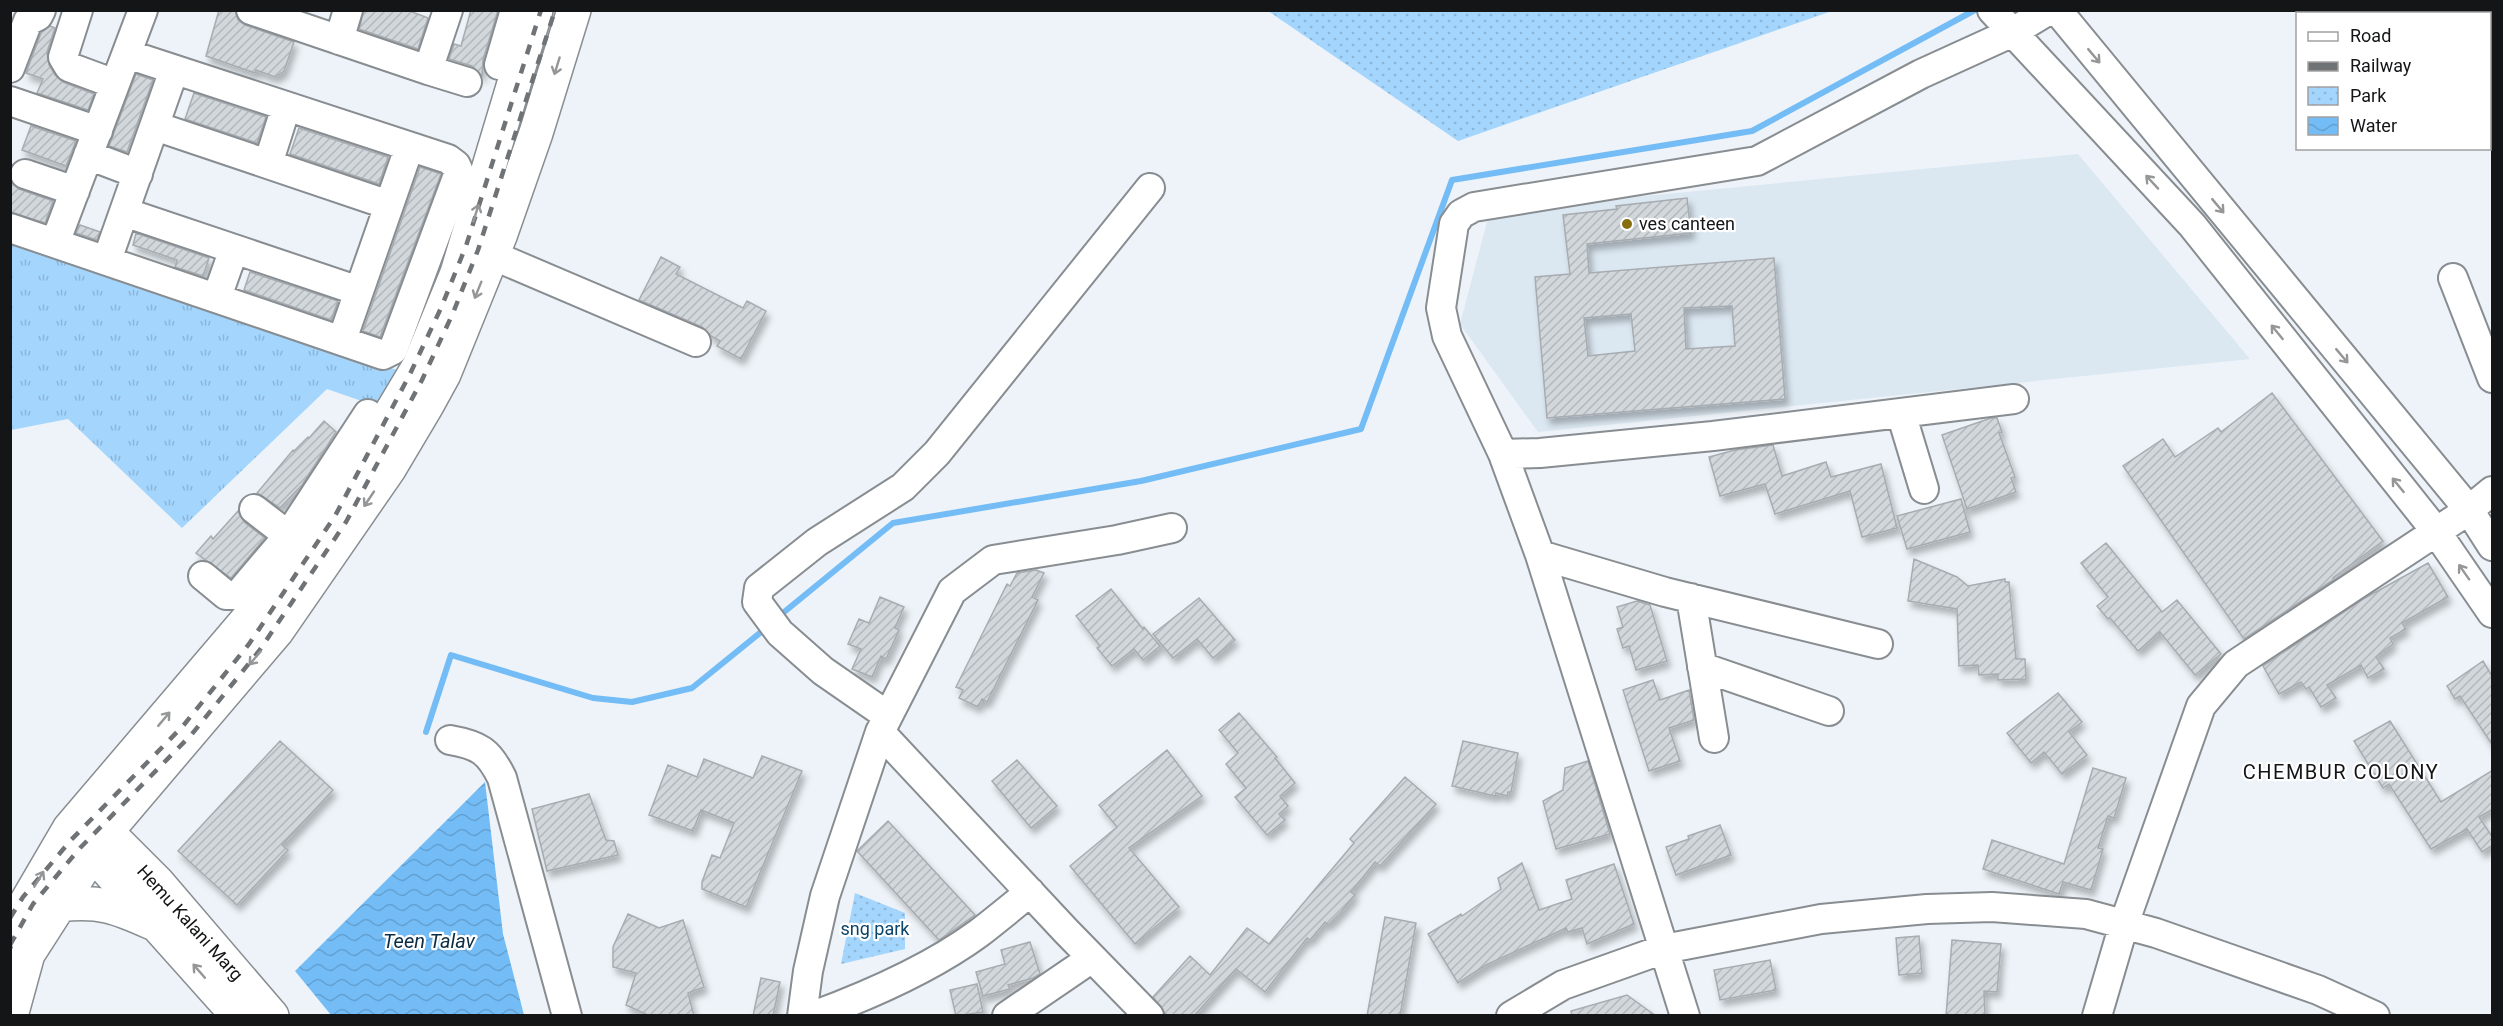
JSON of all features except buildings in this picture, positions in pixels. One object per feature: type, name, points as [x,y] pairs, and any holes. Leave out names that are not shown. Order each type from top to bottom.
[{"type":"main road","points":[[415,399],[419,366],[442,268],[492,158],[506,76],[536,10]]},
{"type":"main road","points":[[11,1016],[16,944],[89,831],[265,622],[306,549],[337,503],[365,439],[444,374],[524,168],[574,10]]},
{"type":"main road","points":[[506,76],[547,98]]},
{"type":"main road","points":[[492,158],[524,168]]},
{"type":"main road","points":[[16,944],[60,905],[89,831]]},
{"type":"main road","points":[[89,831],[159,926],[238,1016]]},
{"type":"main road","name":"Hemu Kalani Marg","points":[[89,831],[158,884],[272,1016]]},
{"type":"main road","points":[[60,905],[87,902],[118,908],[159,926]]},
{"type":"street","points":[[10,68],[28,21],[38,16],[41,10]]},
{"type":"street","points":[[55,243],[143,10]]},
{"type":"street","points":[[251,10],[467,82]]},
{"type":"street","points":[[339,40],[348,10]]},
{"type":"street","points":[[506,76],[515,10]]},
{"type":"street","points":[[1685,1016],[1540,555],[1503,454],[1447,336],[1441,308],[1454,224],[1461,214],[1474,207],[1757,161],[1921,74],[2000,20],[2049,10]]},
{"type":"street","points":[[2057,10],[2469,510],[2493,546]]},
{"type":"street","points":[[72,12],[63,57],[65,62],[69,67],[115,84]]},
{"type":"street","points":[[428,70],[440,13]]},
{"type":"street","points":[[2000,20],[2054,75],[2192,225],[2435,530],[2493,613]]},
{"type":"street","points":[[10,228],[383,355],[393,350],[442,268],[459,172],[456,165],[448,159],[127,54]]},
{"type":"street","points":[[107,260],[174,70]]},
{"type":"street","points":[[10,101],[93,143],[138,174]]},
{"type":"street","points":[[268,164],[286,107]]},
{"type":"street","points":[[155,126],[389,205]]},
{"type":"street","points":[[342,340],[409,148]]},
{"type":"street","points":[[25,174],[75,191]]},
{"type":"street","points":[[1149,1016],[1030,892],[884,724],[780,633],[757,602],[756,596],[764,583],[817,542],[903,487],[937,453],[1150,188]]},
{"type":"street","points":[[124,212],[359,291]]},
{"type":"street","points":[[218,297],[234,249]]},
{"type":"street","points":[[492,255],[696,342]]},
{"type":"street","points":[[2453,278],[2493,378]]},
{"type":"street","points":[[1503,454],[1540,453],[1713,436],[2014,399]]},
{"type":"street","points":[[1901,413],[1924,489]]},
{"type":"street","points":[[2097,1016],[2124,924],[2201,706],[2236,664],[2435,530],[2469,510],[2493,491]]},
{"type":"street","points":[[203,576],[226,595],[238,595],[306,549],[254,509]]},
{"type":"street","points":[[802,1016],[808,971],[825,896],[884,724],[952,591],[993,560],[1117,540],[1172,528]]},
{"type":"street","points":[[1540,555],[1691,598],[1878,644]]},
{"type":"street","points":[[1691,598],[1714,738]]},
{"type":"street","points":[[1702,667],[1830,711]]},
{"type":"street","points":[[450,740],[467,743],[483,750],[495,763],[502,778],[567,1016]]},
{"type":"street","points":[[813,1016],[886,986],[943,956],[978,933],[1030,892]]},
{"type":"street","points":[[1511,1016],[1563,985],[1664,949],[1821,918],[1927,909],[1992,907],[2086,914],[2156,933],[2318,990],[2375,1016]]},
{"type":"street","points":[[1007,1016],[1092,958]]},
{"type":"shaded area","points":[[2078,154],[2250,359],[1538,432],[1460,324],[1490,211]]},
{"type":"green space","points":[[1268,11],[1832,11],[1458,141]]},
{"type":"green space","points":[[11,239],[403,372],[379,407],[327,389],[182,528],[68,419],[11,430]]},
{"type":"green space","name":"sng park","points":[[855,893],[905,913],[905,949],[841,964]]},
{"type":"water","name":"Teen Talav","points":[[485,782],[503,934],[524,1015],[331,1015],[295,971]]},
{"type":"waterway","points":[[778,617],[893,523],[1141,481],[1361,429],[1452,180],[1752,131],[1975,10]]},
{"type":"waterway","points":[[426,732],[451,655],[593,698],[632,702],[692,688],[766,628]]},
{"type":"railway","points":[[10,918],[23,897],[71,840],[183,726],[249,644],[335,516],[410,374],[441,308],[466,246],[541,10]]},
{"type":"railway","points":[[10,945],[33,904],[80,848],[192,734],[259,651],[346,522],[422,380],[453,313],[478,250],[555,10]]},
{"type":"place","name":"ves canteen","points":[[1627,224]]},
{"type":"district","name":"CHEMBUR COLONY","points":[[2341,772]]}]
